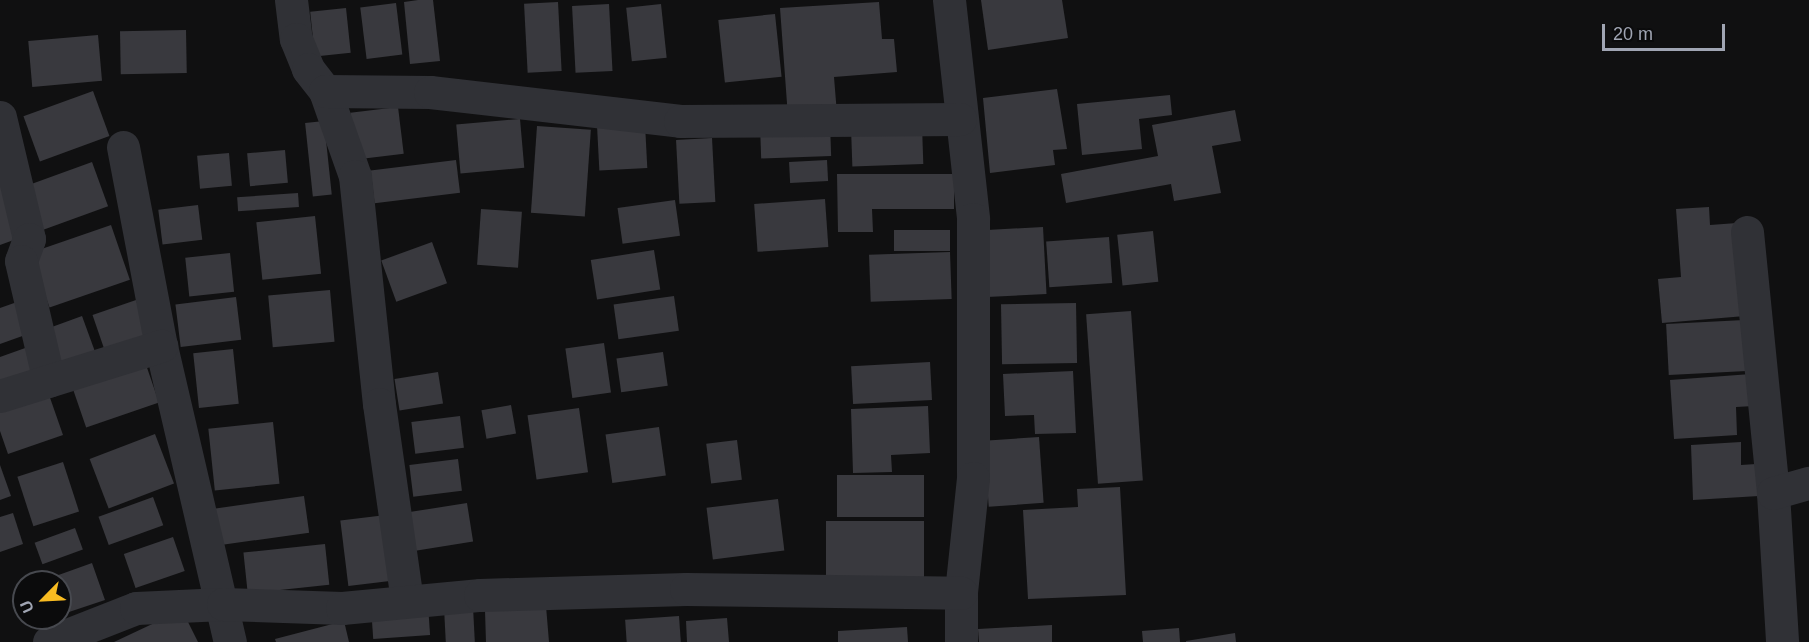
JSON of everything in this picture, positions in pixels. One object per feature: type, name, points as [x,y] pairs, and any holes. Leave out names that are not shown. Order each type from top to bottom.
[{"type":"street","points":[[291,0],[296,39],[308,69],[325,91],[355,176],[379,404],[407,600]]},
{"type":"street","points":[[949,0],[960,119],[973,219],[973,478],[961,593],[961,642]]},
{"type":"street","points":[[325,91],[430,92],[680,121],[960,119]]},
{"type":"street","points":[[0,117],[29,239],[21,261],[49,381]]},
{"type":"street","points":[[123,147],[161,346],[223,604],[230,642]]},
{"type":"street","points":[[1747,232],[1773,493],[1782,642]]},
{"type":"street","points":[[0,396],[161,346]]},
{"type":"street","points":[[1773,493],[1809,483]]},
{"type":"street","points":[[49,642],[136,608],[223,604],[342,608],[407,600],[686,589],[961,593]]},
{"type":"building","points":[[433,0],[440,61],[410,64],[404,2]]},
{"type":"building","points":[[981,0],[1062,0],[1068,38],[988,50]]},
{"type":"building","points":[[558,2],[562,71],[528,73],[524,4]]},
{"type":"building","points":[[879,2],[882,39],[894,39],[897,72],[834,77],[837,114],[788,117],[780,8]]},
{"type":"building","points":[[396,3],[402,55],[367,59],[360,7]]},
{"type":"building","points":[[609,4],[613,71],[576,73],[572,6]]},
{"type":"building","points":[[661,4],[667,58],[632,61],[626,8]]},
{"type":"building","points":[[346,8],[351,53],[315,57],[310,12]]},
{"type":"building","points":[[775,14],[782,77],[725,83],[718,20]]},
{"type":"building","points":[[186,30],[187,73],[121,74],[120,31]]},
{"type":"building","points":[[98,35],[102,81],[32,87],[28,41]]},
{"type":"building","points":[[1057,89],[1067,149],[1053,150],[1055,165],[990,173],[983,98]]},
{"type":"building","points":[[93,91],[109,136],[40,161],[23,116]]},
{"type":"building","points":[[1170,95],[1172,115],[1139,119],[1142,149],[1082,155],[1077,104]]},
{"type":"building","points":[[398,107],[404,154],[356,159],[350,113]]},
{"type":"building","points":[[1235,110],[1241,141],[1212,146],[1221,193],[1174,201],[1171,184],[1066,203],[1061,174],[1158,156],[1152,125]]},
{"type":"building","points":[[520,119],[524,168],[461,173],[456,125]]},
{"type":"building","points":[[324,121],[332,195],[313,197],[305,123]]},
{"type":"building","points":[[830,123],[831,156],[761,158],[760,125]]},
{"type":"building","points":[[645,124],[647,168],[599,170],[597,127]]},
{"type":"building","points":[[537,126],[591,130],[585,217],[531,213]]},
{"type":"building","points":[[922,126],[923,164],[852,166],[851,128]]},
{"type":"building","points":[[712,138],[715,202],[679,204],[676,140]]},
{"type":"building","points":[[285,150],[288,183],[250,186],[247,153]]},
{"type":"building","points":[[229,153],[232,186],[200,189],[197,156]]},
{"type":"building","points":[[456,160],[460,193],[375,203],[371,170]]},
{"type":"building","points":[[827,160],[828,181],[790,183],[789,162]]},
{"type":"building","points":[[92,162],[108,206],[39,231],[22,187]]},
{"type":"building","points":[[837,174],[954,174],[954,209],[872,209],[873,232],[838,232]]},
{"type":"building","points":[[0,176],[22,237],[0,245]]},
{"type":"building","points":[[298,193],[299,207],[238,211],[237,197]]},
{"type":"building","points":[[825,199],[828,247],[758,252],[754,204]]},
{"type":"building","points":[[675,200],[680,236],[623,244],[618,208]]},
{"type":"building","points":[[198,205],[202,240],[163,245],[158,210]]},
{"type":"building","points":[[1709,207],[1710,225],[1737,223],[1745,316],[1662,323],[1658,279],[1681,277],[1676,209]]},
{"type":"building","points":[[481,209],[522,212],[518,268],[477,265]]},
{"type":"building","points":[[315,216],[321,274],[262,280],[256,222]]},
{"type":"building","points":[[111,225],[130,280],[50,308],[31,253]]},
{"type":"building","points":[[1043,227],[1047,294],[982,297],[978,230]]},
{"type":"building","points":[[894,230],[950,230],[950,251],[894,251]]},
{"type":"building","points":[[1153,231],[1158,282],[1123,285],[1117,235]]},
{"type":"building","points":[[1109,237],[1112,283],[1049,287],[1046,241]]},
{"type":"building","points":[[432,242],[447,283],[396,302],[381,260]]},
{"type":"building","points":[[654,250],[660,290],[597,300],[591,260]]},
{"type":"building","points":[[950,252],[952,299],[871,302],[869,255]]},
{"type":"building","points":[[230,253],[234,292],[189,296],[185,258]]},
{"type":"building","points":[[330,290],[335,342],[273,347],[268,295]]},
{"type":"building","points":[[674,296],[679,331],[618,339],[614,304]]},
{"type":"building","points":[[236,297],[241,340],[181,347],[175,304]]},
{"type":"building","points":[[136,300],[150,340],[106,355],[93,315]]},
{"type":"building","points":[[17,302],[28,334],[0,344],[0,308]]},
{"type":"building","points":[[1076,303],[1077,363],[1002,364],[1001,304]]},
{"type":"building","points":[[1131,311],[1143,481],[1098,484],[1086,314]]},
{"type":"building","points":[[82,316],[96,354],[55,368],[42,331]]},
{"type":"building","points":[[1744,320],[1747,371],[1669,375],[1666,324]]},
{"type":"building","points":[[604,343],[611,393],[572,398],[565,348]]},
{"type":"building","points":[[28,347],[36,373],[0,385],[0,357]]},
{"type":"building","points":[[233,349],[239,404],[199,408],[193,353]]},
{"type":"building","points":[[663,352],[668,386],[621,392],[616,359]]},
{"type":"building","points":[[144,359],[159,402],[86,428],[71,384]]},
{"type":"building","points":[[930,362],[932,400],[853,404],[851,366]]},
{"type":"building","points":[[1073,371],[1076,433],[1035,434],[1034,415],[1005,416],[1003,374]]},
{"type":"building","points":[[438,372],[443,404],[400,410],[395,379]]},
{"type":"building","points":[[1751,374],[1754,406],[1736,407],[1737,435],[1674,439],[1670,380]]},
{"type":"building","points":[[48,392],[63,435],[8,454],[0,431],[0,409]]},
{"type":"building","points":[[511,405],[516,434],[486,439],[481,410]]},
{"type":"building","points":[[928,406],[930,453],[891,455],[892,472],[853,473],[851,409]]},
{"type":"building","points":[[579,408],[588,472],[537,480],[528,415]]},
{"type":"building","points":[[460,416],[464,448],[415,454],[411,422]]},
{"type":"building","points":[[273,422],[279,484],[215,490],[208,429]]},
{"type":"building","points":[[659,427],[666,476],[612,483],[606,435]]},
{"type":"building","points":[[155,434],[174,483],[109,509],[90,459]]},
{"type":"building","points":[[1039,437],[1044,503],[989,507],[984,441]]},
{"type":"building","points":[[737,440],[742,480],[711,483],[706,444]]},
{"type":"building","points":[[1741,442],[1741,465],[1756,464],[1759,496],[1693,500],[1691,445]]},
{"type":"building","points":[[458,459],[462,491],[413,497],[409,465]]},
{"type":"building","points":[[63,462],[79,511],[33,526],[17,477]]},
{"type":"building","points":[[0,465],[11,496],[0,500]]},
{"type":"building","points":[[837,475],[924,475],[924,517],[837,517]]},
{"type":"building","points":[[1120,487],[1126,595],[1028,599],[1023,510],[1078,507],[1077,489]]},
{"type":"building","points":[[304,496],[309,533],[219,545],[214,509]]},
{"type":"building","points":[[153,497],[163,525],[109,545],[98,517]]},
{"type":"building","points":[[778,499],[784,551],[713,559],[707,508]]},
{"type":"building","points":[[467,503],[473,542],[411,551],[405,513]]},
{"type":"building","points":[[13,513],[23,544],[0,552],[0,517]]},
{"type":"building","points":[[386,515],[394,581],[348,586],[340,521]]},
{"type":"building","points":[[826,521],[924,521],[924,582],[826,582]]},
{"type":"building","points":[[75,528],[83,550],[42,564],[35,543]]},
{"type":"building","points":[[173,537],[185,571],[136,588],[124,554]]},
{"type":"building","points":[[325,544],[329,585],[248,593],[243,553]]},
{"type":"building","points":[[92,563],[105,600],[72,611],[72,570]]},
{"type":"building","points":[[428,605],[430,635],[373,639],[371,609]]},
{"type":"building","points":[[546,606],[549,642],[486,642],[485,611]]},
{"type":"building","points":[[473,607],[475,642],[446,642],[444,609]]},
{"type":"building","points":[[182,610],[198,642],[114,642]]},
{"type":"building","points":[[679,616],[681,642],[627,642],[625,620]]},
{"type":"building","points":[[727,618],[729,642],[687,642],[686,621]]},
{"type":"building","points":[[344,621],[349,642],[276,642],[275,639]]},
{"type":"building","points":[[1052,625],[1052,642],[979,642],[978,629]]},
{"type":"building","points":[[907,627],[908,642],[838,642],[838,631]]},
{"type":"building","points":[[1179,628],[1180,642],[1143,642],[1142,631]]},
{"type":"building","points":[[1235,633],[1236,642],[1186,642],[1186,641]]}]
